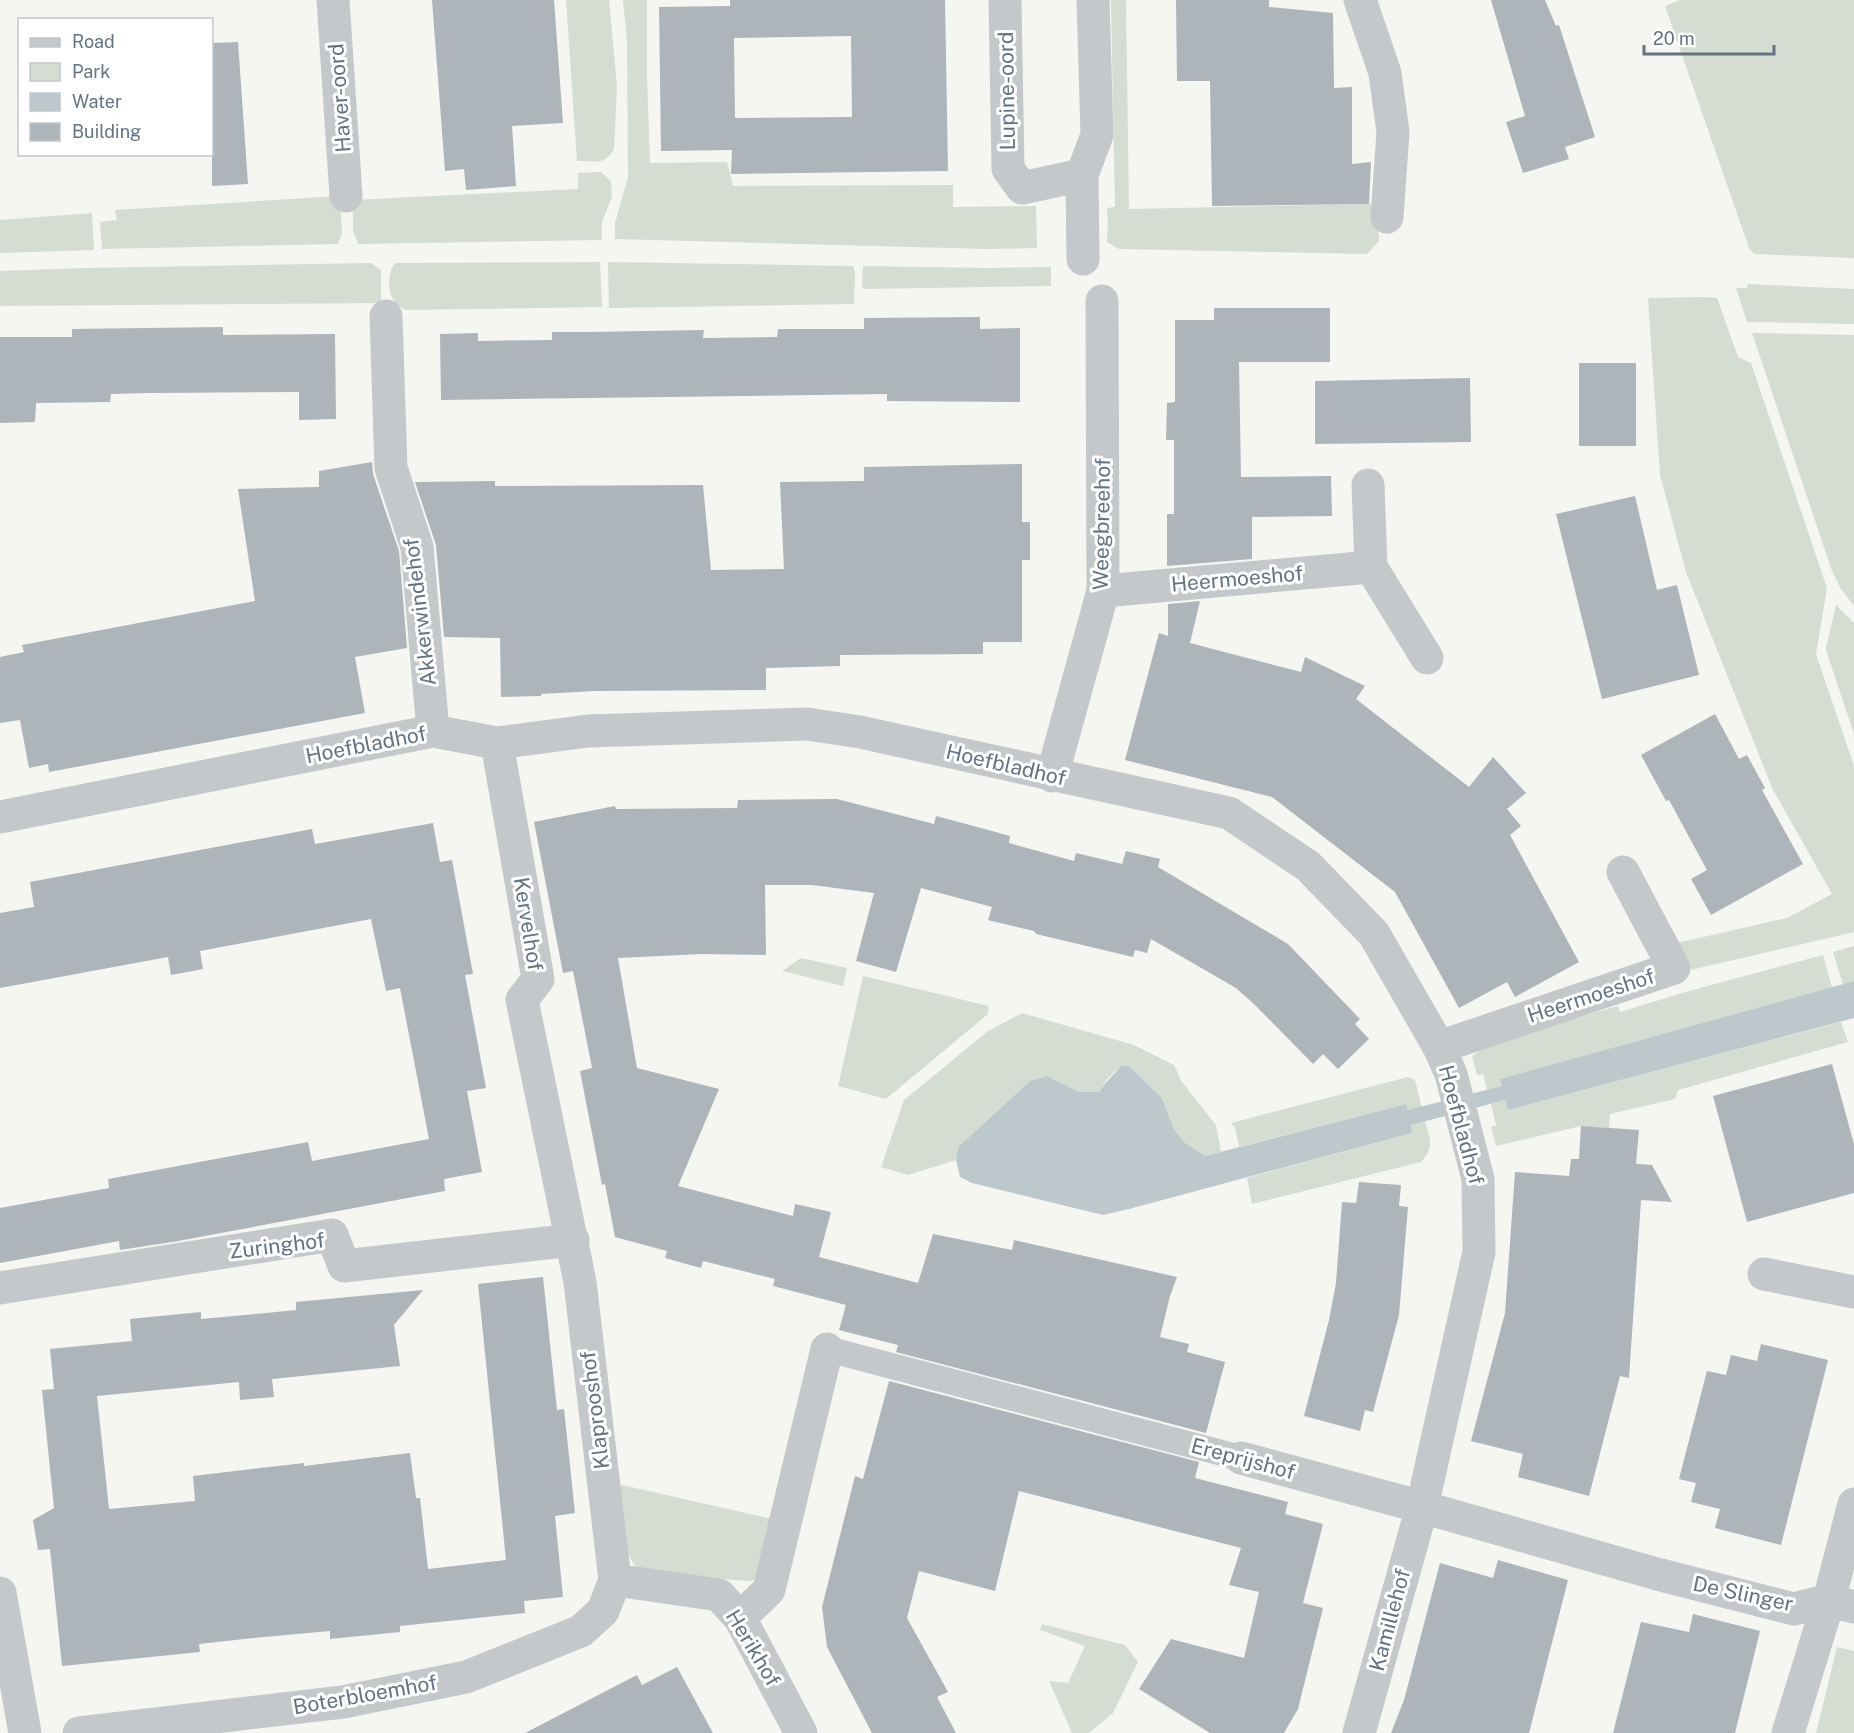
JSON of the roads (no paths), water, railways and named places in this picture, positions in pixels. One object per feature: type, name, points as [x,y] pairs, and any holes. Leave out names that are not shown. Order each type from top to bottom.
[{"type":"street","name":"Haver-oord","points":[[333,0],[346,196]]},
{"type":"street","name":"Lupine-oord","points":[[1005,0],[1008,169],[1022,188],[1082,175]]},
{"type":"street","points":[[1083,259],[1082,175],[1097,135],[1093,0]]},
{"type":"street","points":[[1360,0],[1385,73],[1393,132],[1387,217]]},
{"type":"street","name":"Weegbreehof","points":[[1052,776],[1103,591],[1102,301]]},
{"type":"street","name":"Akkerwindehof","points":[[386,316],[391,468],[417,547],[433,731]]},
{"type":"street","points":[[1368,485],[1371,567],[1427,658]]},
{"type":"street","name":"Heermoeshof","points":[[1103,591],[1371,567]]},
{"type":"street","name":"Hoefbladhof","points":[[0,817],[433,731],[497,743],[588,731],[807,724],[860,732],[1052,776],[1229,813],[1308,866],[1374,934],[1445,1060],[1479,1179],[1479,1252],[1422,1507]]},
{"type":"street","name":"Kervelhof","points":[[497,743],[538,979],[522,1000],[573,1240]]},
{"type":"street","name":"Heermoeshof","points":[[1445,1060],[1674,968],[1623,872]]},
{"type":"street","name":"Zuringhof","points":[[0,1288],[333,1235],[344,1266],[573,1240]]},
{"type":"street","name":"Klaprooshof","points":[[573,1240],[615,1580]]},
{"type":"street","points":[[1764,1274],[1854,1292]]},
{"type":"street","points":[[740,1618],[769,1590],[827,1349]]},
{"type":"street","name":"Ereprijshof","points":[[827,1349],[1422,1507],[1657,1575]]},
{"type":"street","points":[[1788,1733],[1841,1603],[1854,1504]]},
{"type":"street","name":"Kamillehof","points":[[1359,1733],[1422,1507]]},
{"type":"street","name":"De Slinger","points":[[1657,1575],[1794,1609],[1841,1603]]},
{"type":"street","name":"Herikhof","points":[[615,1580],[719,1595],[740,1618],[801,1733]]},
{"type":"street","name":"Boterbloemhof","points":[[79,1733],[343,1702],[466,1677],[581,1631],[603,1611],[615,1580]]},
{"type":"street","points":[[0,1593],[25,1733]]},
{"type":"water","points":[[1854,981],[1854,1018],[1508,1110],[1505,1100],[1411,1125],[1412,1133],[1103,1215],[972,1183],[960,1177],[956,1160],[958,1147],[1030,1081],[1047,1076],[1079,1092],[1099,1092],[1121,1066],[1129,1066],[1162,1098],[1174,1129],[1184,1142],[1205,1156],[1406,1104],[1408,1110],[1502,1086],[1500,1079]]}]
